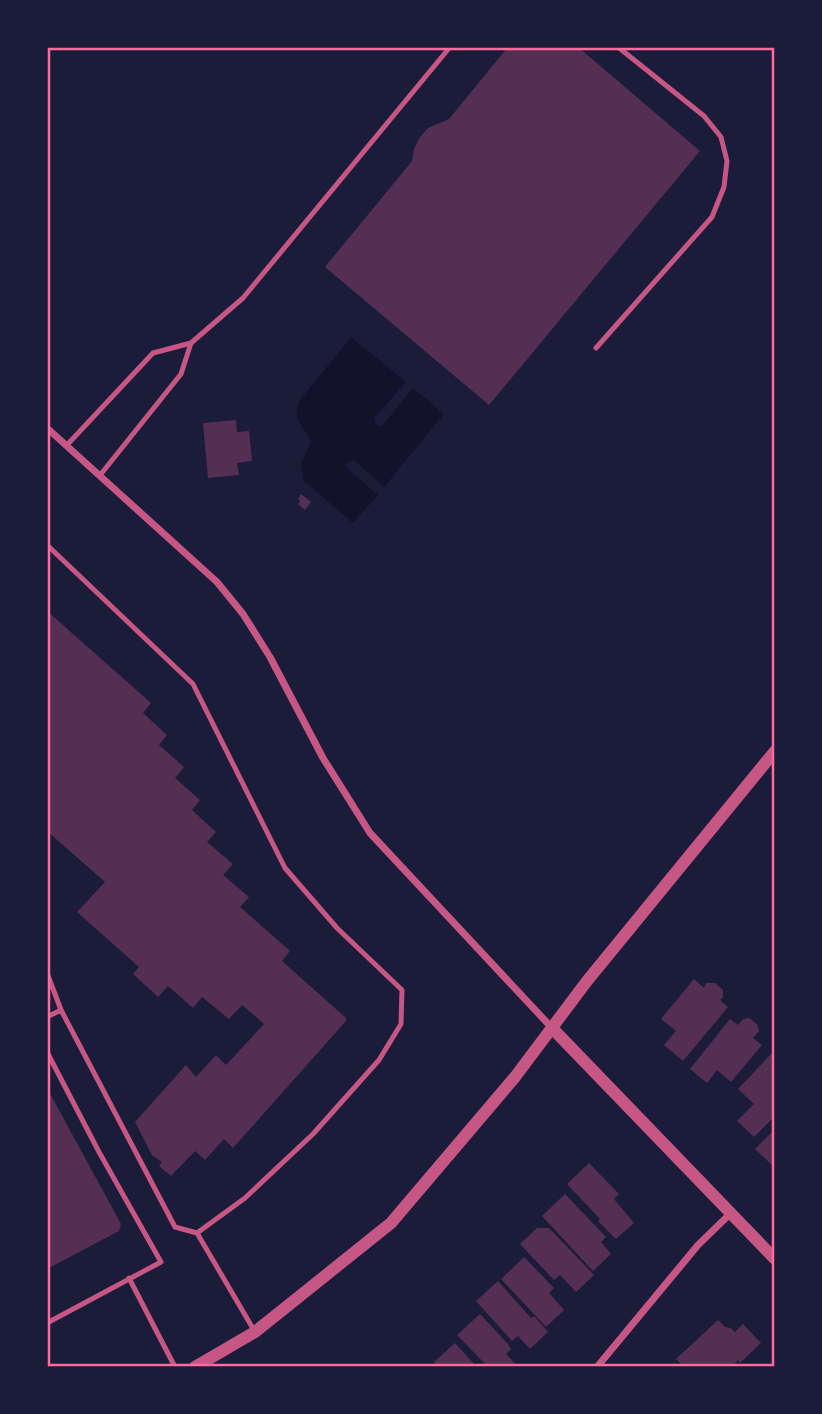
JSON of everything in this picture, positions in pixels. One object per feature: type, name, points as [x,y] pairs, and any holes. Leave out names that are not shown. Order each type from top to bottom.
[{"type":"street","points":[[47,428],[101,474],[225,593],[243,614],[270,657],[323,758],[370,833],[552,1028],[775,1259]]},
{"type":"street","points":[[195,1367],[255,1332],[391,1223],[515,1077],[587,981],[775,751]]},
{"type":"street","points":[[597,1367],[698,1245],[731,1213]]},
{"type":"lane","points":[[67,445],[153,353],[191,344],[243,298],[450,47]]},
{"type":"lane","points":[[596,348],[712,217],[724,187],[727,161],[721,136],[704,116],[618,47]]},
{"type":"lane","points":[[101,474],[181,374],[191,344]]},
{"type":"lane","points":[[47,545],[192,684],[285,868],[337,928],[402,990],[401,1024],[379,1060],[313,1134],[245,1198],[197,1233]]},
{"type":"lane","points":[[47,973],[61,1010],[175,1227],[197,1233],[255,1332]]},
{"type":"lane","points":[[47,1017],[61,1010]]},
{"type":"lane","points":[[47,1052],[99,1153],[161,1262],[47,1323]]},
{"type":"lane","points":[[129,1278],[175,1367]]},
{"type":"shaded area","points":[[351,337],[406,382],[374,418],[377,426],[382,426],[413,388],[444,414],[384,487],[354,460],[346,464],[348,469],[378,495],[353,523],[304,481],[301,464],[311,442],[297,417],[300,400]]},
{"type":"building","points":[[508,47],[578,47],[700,151],[489,405],[325,267],[412,161],[420,137],[428,128],[449,119]]},
{"type":"building","points":[[236,420],[237,432],[249,431],[252,461],[237,463],[239,475],[208,478],[203,423]]},
{"type":"building","points":[[301,494],[311,502],[305,510],[298,504]]},
{"type":"building","points":[[47,611],[151,703],[143,713],[167,735],[159,745],[184,767],[175,778],[200,800],[192,810],[216,832],[207,842],[233,864],[223,875],[249,897],[240,907],[290,951],[282,961],[346,1018],[233,1148],[224,1139],[205,1160],[195,1151],[171,1176],[159,1166],[162,1162],[152,1155],[135,1122],[186,1065],[196,1077],[216,1055],[226,1065],[264,1024],[242,1005],[229,1019],[202,997],[193,1008],[168,986],[158,997],[133,974],[139,967],[77,912],[105,882],[47,831]]},
{"type":"building","points":[[694,979],[704,988],[706,983],[715,983],[723,990],[720,1000],[728,1007],[683,1061],[664,1045],[676,1031],[661,1019]]},
{"type":"building","points":[[749,1018],[757,1024],[759,1031],[753,1038],[762,1045],[731,1082],[717,1070],[707,1083],[690,1069],[730,1019],[738,1025],[743,1019]]},
{"type":"building","points":[[772,1053],[775,1056],[775,1116],[754,1137],[737,1121],[754,1104],[738,1089]]},
{"type":"building","points":[[47,1088],[121,1224],[119,1231],[47,1269]]},
{"type":"building","points":[[775,1129],[775,1165],[773,1166],[755,1149]]},
{"type":"building","points":[[589,1163],[619,1194],[614,1199],[634,1223],[616,1239],[567,1184]]},
{"type":"building","points":[[565,1194],[606,1237],[601,1242],[611,1254],[593,1271],[542,1216]]},
{"type":"building","points":[[537,1228],[549,1228],[594,1275],[576,1292],[560,1275],[554,1280],[520,1244]]},
{"type":"building","points":[[524,1257],[554,1288],[549,1293],[564,1310],[546,1327],[501,1279]]},
{"type":"building","points":[[498,1281],[531,1318],[534,1316],[548,1332],[530,1349],[518,1336],[512,1341],[476,1301]]},
{"type":"building","points":[[480,1314],[508,1344],[511,1349],[506,1354],[519,1367],[488,1367],[457,1335]]},
{"type":"building","points":[[718,1320],[735,1332],[743,1324],[761,1343],[740,1363],[738,1360],[731,1367],[684,1367],[676,1359]]},
{"type":"building","points":[[455,1343],[477,1367],[438,1367],[434,1362]]}]
